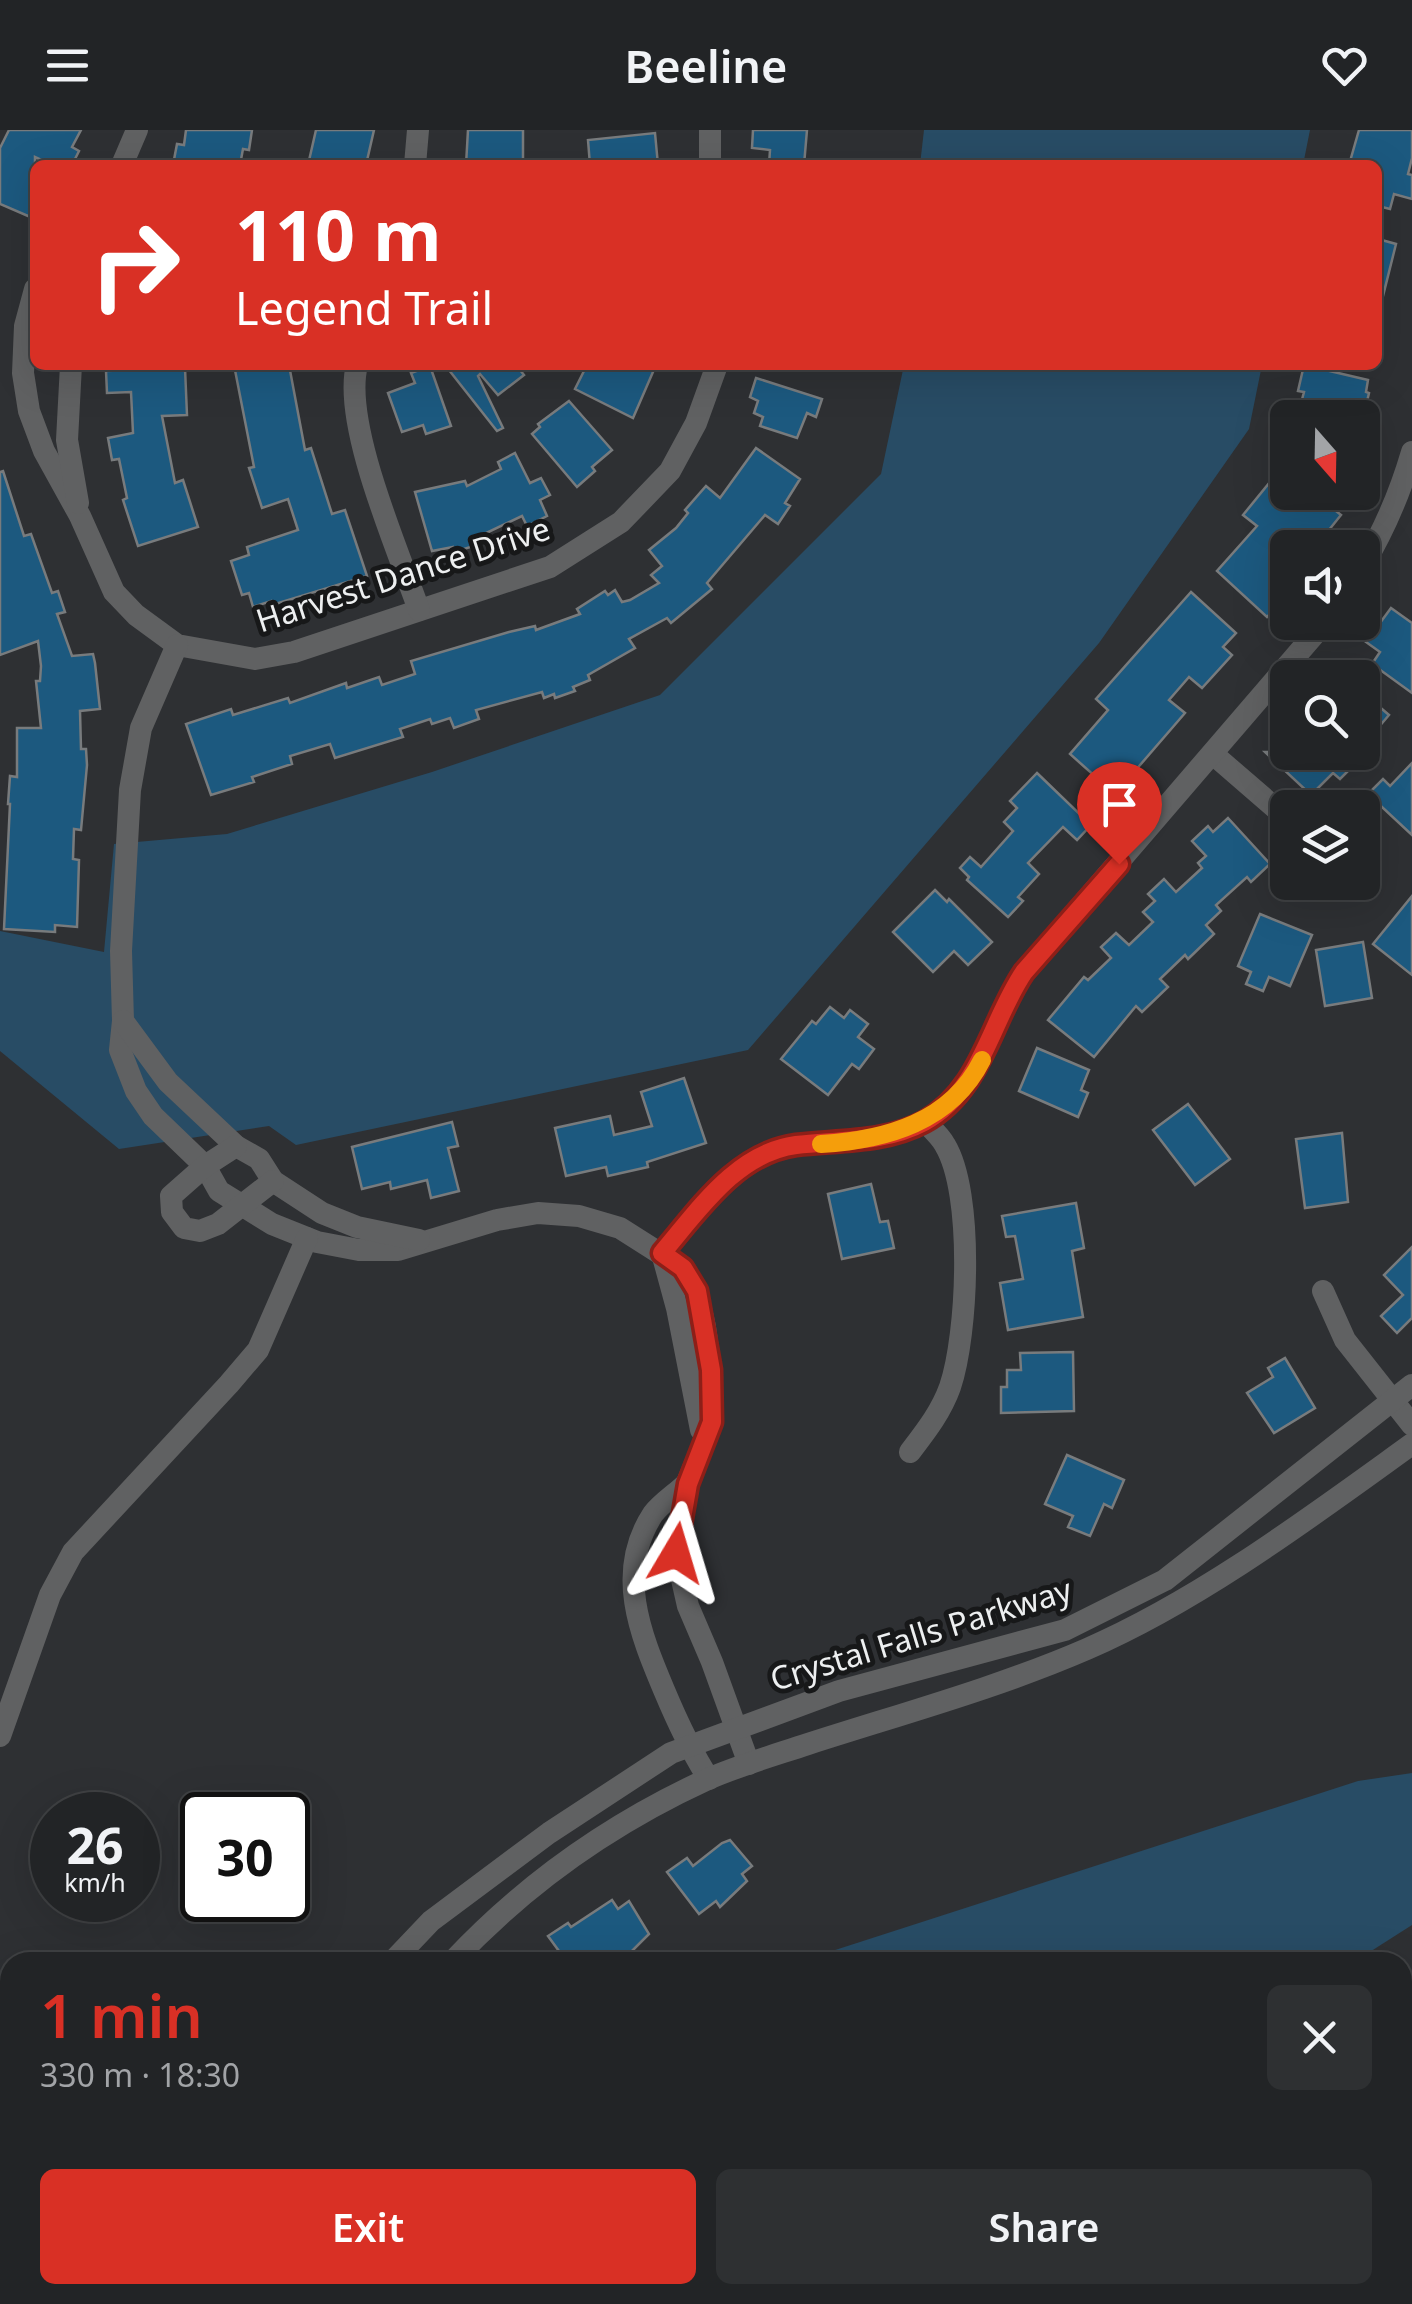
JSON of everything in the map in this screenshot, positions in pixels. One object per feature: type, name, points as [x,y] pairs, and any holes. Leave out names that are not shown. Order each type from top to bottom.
[{"type":"street","points":[[124,160],[138,130]]},
{"type":"street","points":[[415,160],[418,130]]},
{"type":"street","points":[[710,130],[710,160]]},
{"type":"street","name":"Harvest Dance Drive","points":[[30,310],[26,326],[29,411],[44,451],[80,516],[114,592],[136,616],[177,645],[255,659],[294,652],[550,567],[620,522],[670,471],[696,423],[715,370]]},
{"type":"street","name":"Harvest Dance Drive","points":[[64,370],[67,440],[80,516]]},
{"type":"street","points":[[356,370],[355,417],[419,610]]},
{"type":"street","points":[[1380,533],[1394,508],[1412,452]]},
{"type":"street","points":[[662,1253],[740,1168],[792,1146],[867,1140],[925,1122],[958,1092],[980,1066],[1012,990],[1024,972],[1310,640]]},
{"type":"street","points":[[177,645],[151,698],[134,763],[121,951],[120,1050],[136,1091],[153,1116],[205,1166],[219,1191],[272,1224],[307,1238],[359,1250],[398,1250],[498,1220],[538,1213],[580,1216],[620,1228],[662,1253],[704,1445],[688,1484],[676,1553],[688,1606],[749,1764]]},
{"type":"street","points":[[1214,755],[1270,803]]},
{"type":"street","points":[[123,1021],[168,1082],[236,1146],[259,1159],[273,1182],[322,1213],[357,1227],[424,1240]]},
{"type":"street","points":[[910,1452],[939,1413],[951,1384],[965,1266],[958,1178],[945,1144],[925,1122]]},
{"type":"street","points":[[236,1146],[205,1166],[171,1196],[172,1212],[184,1228],[200,1231],[218,1224],[273,1182]]},
{"type":"street","points":[[0,1736],[50,1595],[73,1552],[258,1350],[307,1238]]},
{"type":"street","points":[[1323,1291],[1345,1340],[1412,1426]]},
{"type":"street","name":"Crystal Falls Parkway","points":[[402,1952],[431,1921],[549,1833],[671,1754],[838,1691],[1065,1630],[1165,1580],[1412,1385]]},
{"type":"street","name":"Crystal Falls Parkway","points":[[461,1952],[537,1881],[598,1840],[709,1779],[990,1686],[1088,1649],[1165,1610],[1412,1444]]},
{"type":"street","points":[[688,1484],[654,1513],[638,1547],[632,1590],[641,1637],[688,1747],[709,1779]]},
{"type":"shaded area","points":[[924,130],[1310,130],[1304,160],[921,160]]},
{"type":"shaded area","points":[[903,370],[1261,370],[1249,429],[1099,643],[748,1050],[296,1145],[269,1126],[119,1149],[0,1051],[0,931],[104,952],[114,844],[227,834],[432,772],[660,695],[881,474]]},
{"type":"shaded area","points":[[1412,1773],[1412,1925],[1370,1952],[829,1952],[1358,1781]]},
{"type":"building","points":[[9,130],[81,130],[72,147],[79,151],[74,160],[30,160],[30,217],[0,204],[0,148]]},
{"type":"building","points":[[186,130],[252,130],[249,150],[243,149],[241,160],[174,160],[177,144],[184,145]]},
{"type":"building","points":[[316,130],[374,130],[367,160],[309,160]]},
{"type":"building","points":[[468,130],[523,130],[523,160],[466,160]]},
{"type":"building","points":[[753,130],[807,130],[804,160],[769,160],[770,150],[752,148]]},
{"type":"building","points":[[1359,130],[1412,130],[1408,174],[1412,175],[1412,199],[1394,194],[1390,209],[1382,207],[1382,160],[1350,160]]},
{"type":"building","points":[[655,133],[658,160],[590,160],[588,140]]},
{"type":"building","points":[[1382,240],[1396,244],[1382,296]]},
{"type":"building","points":[[185,370],[187,415],[162,416],[175,483],[183,480],[198,527],[138,546],[123,500],[127,498],[119,459],[112,460],[108,438],[133,433],[131,392],[107,393],[106,371]]},
{"type":"building","points":[[235,370],[290,370],[305,450],[311,448],[332,514],[345,510],[367,576],[272,605],[271,601],[253,607],[249,593],[242,595],[231,561],[249,555],[247,547],[298,530],[288,499],[262,508],[249,468],[254,467]]},
{"type":"building","points":[[431,370],[451,426],[426,434],[423,425],[402,432],[388,393],[415,383],[411,373]]},
{"type":"building","points":[[449,370],[520,370],[524,375],[498,395],[478,376],[503,428],[497,431]]},
{"type":"building","points":[[584,370],[654,370],[633,418],[575,389]]},
{"type":"building","points":[[1303,370],[1325,370],[1368,380],[1367,400],[1302,400],[1304,392],[1298,391]]},
{"type":"building","points":[[756,378],[822,399],[816,417],[807,413],[797,438],[760,426],[763,417],[754,413],[758,401],[750,397]]},
{"type":"building","points":[[569,401],[612,450],[577,487],[532,434],[540,427],[538,424]]},
{"type":"building","points":[[756,448],[800,479],[778,524],[765,515],[707,583],[712,589],[671,623],[667,618],[629,639],[635,648],[588,675],[590,680],[573,687],[575,691],[555,698],[554,694],[544,698],[542,692],[476,710],[479,719],[454,728],[450,718],[432,724],[430,719],[400,729],[403,737],[335,758],[330,744],[290,756],[292,764],[252,777],[254,782],[211,795],[186,724],[231,709],[233,715],[288,698],[290,703],[346,683],[347,688],[379,677],[382,685],[415,674],[411,661],[509,632],[535,626],[536,630],[580,614],[577,609],[605,591],[608,595],[615,590],[622,602],[630,600],[659,583],[651,575],[662,566],[649,550],[676,528],[688,513],[685,510],[706,486],[720,498]]},
{"type":"building","points":[[515,453],[530,483],[541,478],[550,495],[540,500],[547,516],[527,526],[522,516],[482,535],[483,540],[473,543],[474,546],[454,552],[453,547],[432,551],[415,492],[465,481],[467,486],[501,469],[498,462]]},
{"type":"building","points":[[3,471],[24,536],[31,534],[52,593],[58,591],[65,612],[57,614],[72,656],[93,654],[95,663],[100,709],[80,711],[81,749],[86,749],[87,765],[81,830],[74,829],[73,859],[79,860],[77,927],[55,925],[55,932],[4,929],[10,776],[17,777],[17,728],[41,728],[36,681],[40,681],[41,666],[38,641],[0,655]]},
{"type":"building","points":[[1270,482],[1270,510],[1335,510],[1341,515],[1329,530],[1270,530],[1267,617],[1217,571],[1257,526],[1243,515]]},
{"type":"building","points":[[1191,592],[1236,633],[1223,647],[1232,655],[1202,688],[1189,677],[1169,700],[1185,713],[1115,794],[1070,754],[1108,710],[1096,699]]},
{"type":"building","points":[[1391,608],[1412,623],[1412,693],[1380,670],[1380,660],[1375,660],[1380,652],[1366,642],[1380,640],[1380,623]]},
{"type":"building","points":[[1380,707],[1389,715],[1380,726]]},
{"type":"building","points":[[1412,763],[1412,835],[1380,805],[1380,790],[1372,790],[1383,779],[1390,786]]},
{"type":"building","points":[[1284,770],[1349,770],[1340,779],[1333,773],[1316,790],[1306,790]]},
{"type":"building","points":[[1037,773],[1091,825],[1077,840],[1063,827],[1028,863],[1039,874],[1018,897],[1023,901],[1008,917],[967,880],[969,877],[960,868],[970,857],[981,867],[1013,831],[1004,822],[1017,808],[1010,801]]},
{"type":"building","points":[[1228,818],[1270,864],[1251,882],[1247,877],[1216,905],[1221,911],[1206,925],[1214,934],[1160,979],[1168,987],[1142,1012],[1136,1006],[1094,1057],[1048,1020],[1084,977],[1088,980],[1111,958],[1101,947],[1116,933],[1129,945],[1153,922],[1143,912],[1155,901],[1148,894],[1164,879],[1176,892],[1202,868],[1198,863],[1206,856],[1192,841],[1208,826],[1213,832]]},
{"type":"building","points":[[935,890],[992,942],[968,965],[954,951],[933,972],[893,932]]},
{"type":"building","points":[[1412,896],[1412,975],[1373,944]]},
{"type":"building","points":[[1260,914],[1312,935],[1290,986],[1269,977],[1263,991],[1246,984],[1251,972],[1238,966]]},
{"type":"building","points":[[1363,942],[1372,998],[1325,1006],[1316,950]]},
{"type":"building","points":[[830,1007],[844,1018],[850,1010],[868,1024],[858,1037],[874,1049],[859,1069],[852,1064],[828,1095],[781,1059],[812,1021],[816,1024]]},
{"type":"building","points":[[1037,1048],[1089,1070],[1081,1090],[1088,1093],[1078,1117],[1019,1091]]},
{"type":"building","points":[[684,1078],[706,1143],[647,1162],[648,1167],[608,1176],[606,1167],[566,1176],[555,1128],[610,1116],[614,1135],[652,1126],[641,1092]]},
{"type":"building","points":[[1188,1104],[1230,1159],[1195,1185],[1153,1130]]},
{"type":"building","points":[[452,1122],[458,1146],[448,1148],[459,1191],[431,1198],[427,1180],[391,1189],[390,1182],[362,1189],[352,1147]]},
{"type":"building","points":[[1342,1133],[1348,1202],[1305,1208],[1296,1139]]},
{"type":"building","points":[[871,1184],[880,1222],[888,1221],[894,1248],[842,1259],[828,1194]]},
{"type":"building","points":[[1076,1203],[1084,1248],[1072,1251],[1083,1317],[1008,1330],[1000,1283],[1023,1279],[1015,1236],[1006,1237],[1002,1216]]},
{"type":"building","points":[[1412,1247],[1412,1318],[1397,1333],[1381,1316],[1403,1295],[1384,1275]]},
{"type":"building","points":[[1073,1352],[1074,1411],[1001,1413],[1001,1387],[1007,1387],[1007,1370],[1021,1370],[1020,1353]]},
{"type":"building","points":[[1285,1358],[1315,1408],[1274,1433],[1247,1393],[1273,1377],[1268,1368]]},
{"type":"building","points":[[1067,1455],[1124,1480],[1112,1508],[1104,1504],[1090,1536],[1068,1527],[1073,1516],[1045,1504]]},
{"type":"building","points":[[730,1840],[752,1866],[742,1874],[747,1881],[720,1907],[716,1901],[699,1914],[667,1872],[687,1858],[693,1866]]},
{"type":"building","points":[[612,1900],[618,1909],[629,1901],[649,1934],[631,1952],[560,1952],[548,1936],[568,1923],[571,1927]]},
{"type":"slow traffic","points":[[821,1144],[867,1140],[925,1122],[958,1092],[982,1060]]},
{"type":"route","points":[[676,1553],[688,1484],[712,1422],[711,1370],[697,1291],[683,1268],[662,1253],[716,1190],[740,1168],[764,1155],[792,1146],[867,1140],[925,1122],[980,1066],[1012,990],[1024,972],[1119,864]]}]
